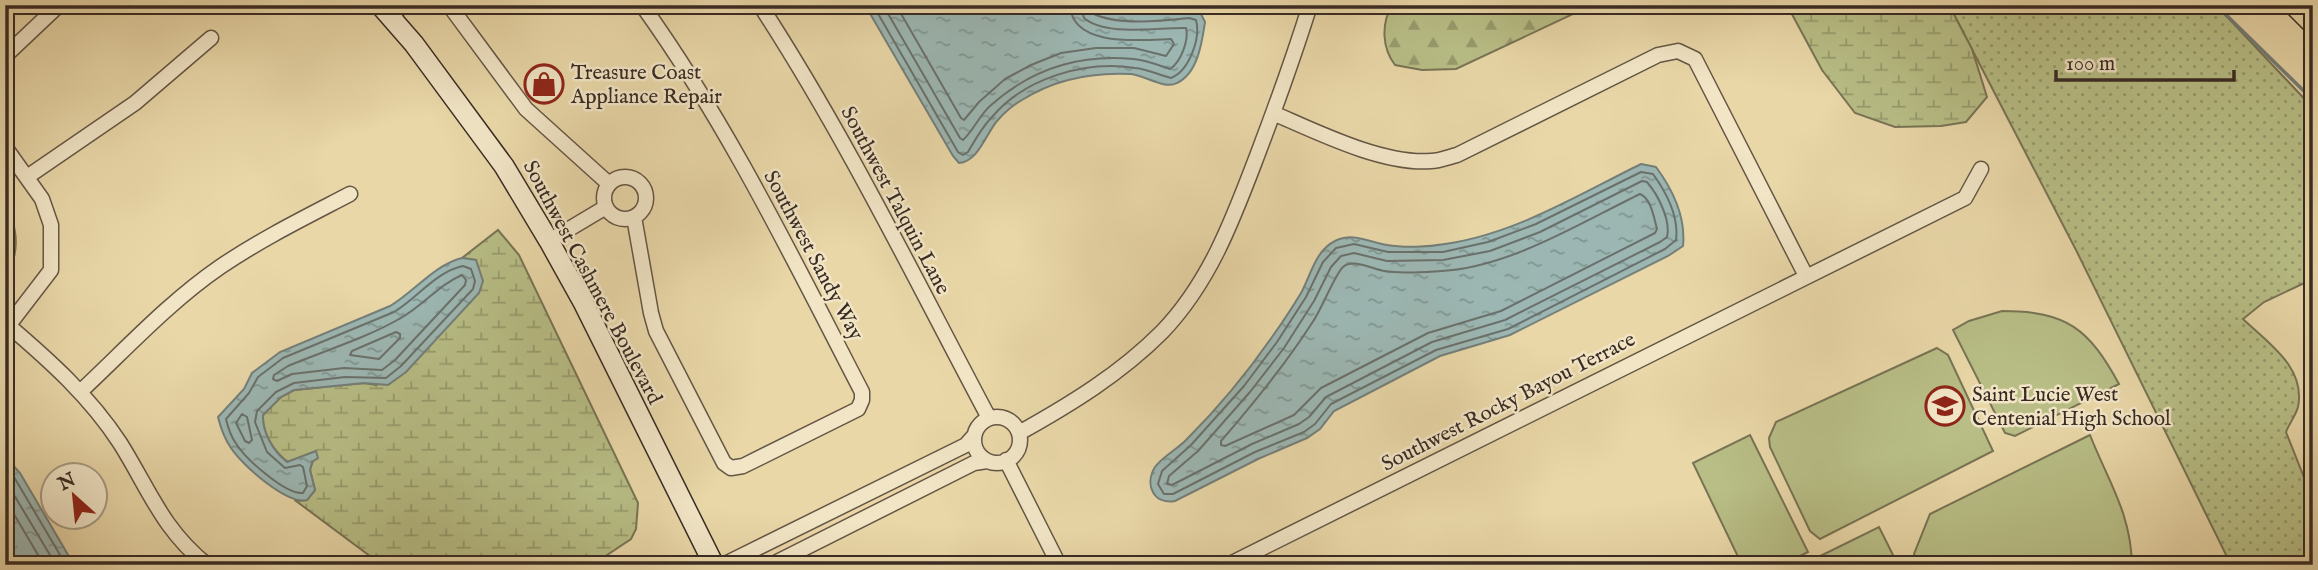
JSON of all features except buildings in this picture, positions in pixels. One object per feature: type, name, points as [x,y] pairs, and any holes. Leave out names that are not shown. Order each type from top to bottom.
[{"type":"highway","points":[[2297,5],[2313,21]]},
{"type":"street","points":[[5,56],[59,5]]},
{"type":"street","points":[[449,5],[526,109],[609,184]]},
{"type":"street","name":"Southwest Sandy Way","points":[[634,217],[656,331],[724,463],[731,468],[743,466],[858,409],[862,392],[753,182],[695,84],[642,5]]},
{"type":"street","name":"Southwest Talquin Lane","points":[[760,5],[838,132],[989,418]]},
{"type":"street","points":[[1019,433],[1073,403],[1124,366],[1162,331],[1192,296],[1213,263],[1238,206],[1310,5]]},
{"type":"street","name":"Southwest Cashmere Boulevard","points":[[391,9],[504,166],[549,241],[584,304],[714,565]]},
{"type":"street","points":[[27,177],[135,103],[211,38]]},
{"type":"street","points":[[1273,113],[1347,145],[1402,159],[1431,162],[1457,155],[1658,55],[1678,51],[1695,59],[1806,276]]},
{"type":"street","points":[[5,147],[42,199],[51,225],[51,270],[7,328],[50,361],[80,391],[119,442],[164,521],[206,565]]},
{"type":"street","name":"Southwest Rocky Bayou Terrace","points":[[1228,565],[1965,198],[1981,169]]},
{"type":"street","points":[[624,177],[631,177],[642,185],[646,202],[640,213],[623,219],[616,217],[606,207],[604,192],[609,184],[624,177]]},
{"type":"street","points":[[80,391],[166,311],[217,269],[266,238],[350,194]]},
{"type":"street","points":[[549,241],[606,207]]},
{"type":"street","points":[[723,565],[966,445],[989,418],[1005,418],[1019,433],[1020,445],[1006,460],[974,463],[771,565]]},
{"type":"street","points":[[974,436],[977,452],[987,461]]},
{"type":"street","points":[[1006,460],[1059,565]]},
{"type":"street","points":[[873,491],[883,498],[885,508]]},
{"type":"green space","points":[[1392,5],[1592,5],[1456,69],[1422,70],[1395,65],[1387,51],[1384,36],[1388,12]]},
{"type":"green space","points":[[1787,5],[1949,5],[1972,49],[1987,97],[1966,122],[1941,126],[1895,127],[1855,113],[1822,70]]},
{"type":"green space","points":[[1949,5],[2216,5],[2313,108],[2313,279],[2264,302],[2243,319],[2283,357],[2296,380],[2298,407],[2286,432],[2313,500],[2313,565],[2231,565],[2076,250]]},
{"type":"green space","points":[[5,196],[14,226],[16,246],[11,266],[5,276]]},
{"type":"green space","points":[[498,230],[519,255],[638,503],[636,529],[631,539],[592,565],[382,565],[296,501],[307,500],[315,490],[310,470],[316,451],[288,462],[270,442],[263,415],[281,397],[294,390],[364,383],[376,385],[406,372],[476,260],[462,258]]},
{"type":"green space","points":[[2002,311],[2043,315],[2074,327],[2097,349],[2119,384],[2015,436],[2005,433],[1953,330],[1969,321]]},
{"type":"green space","points":[[1937,348],[1948,355],[1993,451],[1820,539],[1810,531],[1770,447],[1769,438],[1776,422]]},
{"type":"green space","points":[[1750,435],[1808,552],[1782,565],[1742,565],[1693,463]]},
{"type":"green space","points":[[2090,435],[2123,513],[2131,546],[2132,565],[1920,565],[1914,554],[1930,514]]},
{"type":"green space","points":[[1879,527],[1898,565],[1802,565]]},
{"type":"water","points":[[865,5],[1088,5],[1124,13],[1196,13],[1201,14],[1205,22],[1194,65],[1177,83],[1167,85],[1136,75],[1116,74],[1074,78],[1047,87],[1009,109],[997,121],[976,153],[959,163]]},
{"type":"water","points":[[1641,164],[1656,167],[1673,194],[1682,224],[1683,246],[1510,335],[1440,356],[1334,411],[1320,429],[1307,438],[1258,459],[1175,501],[1161,500],[1153,492],[1151,480],[1155,467],[1199,427],[1242,377],[1291,310],[1318,257],[1328,245],[1348,237],[1408,247],[1471,239],[1546,212]]},
{"type":"water","points":[[462,258],[476,260],[483,281],[479,293],[406,372],[388,385],[364,383],[294,390],[281,397],[263,415],[264,429],[270,442],[287,462],[316,451],[318,458],[312,462],[310,470],[315,490],[307,500],[298,500],[277,490],[237,455],[225,437],[218,417],[244,389],[252,373],[280,352],[390,306],[442,266]]},
{"type":"water","points":[[5,456],[20,473],[38,504],[38,532],[55,532],[74,565],[5,565]]},
{"type":"waterway","points":[[2216,5],[2313,100]]},
{"type":"place","name":"Treasure Coast Appliance Repair","points":[[544,84]]},
{"type":"place","name":"Saint Lucie West Centenial High School","points":[[1945,406]]}]
